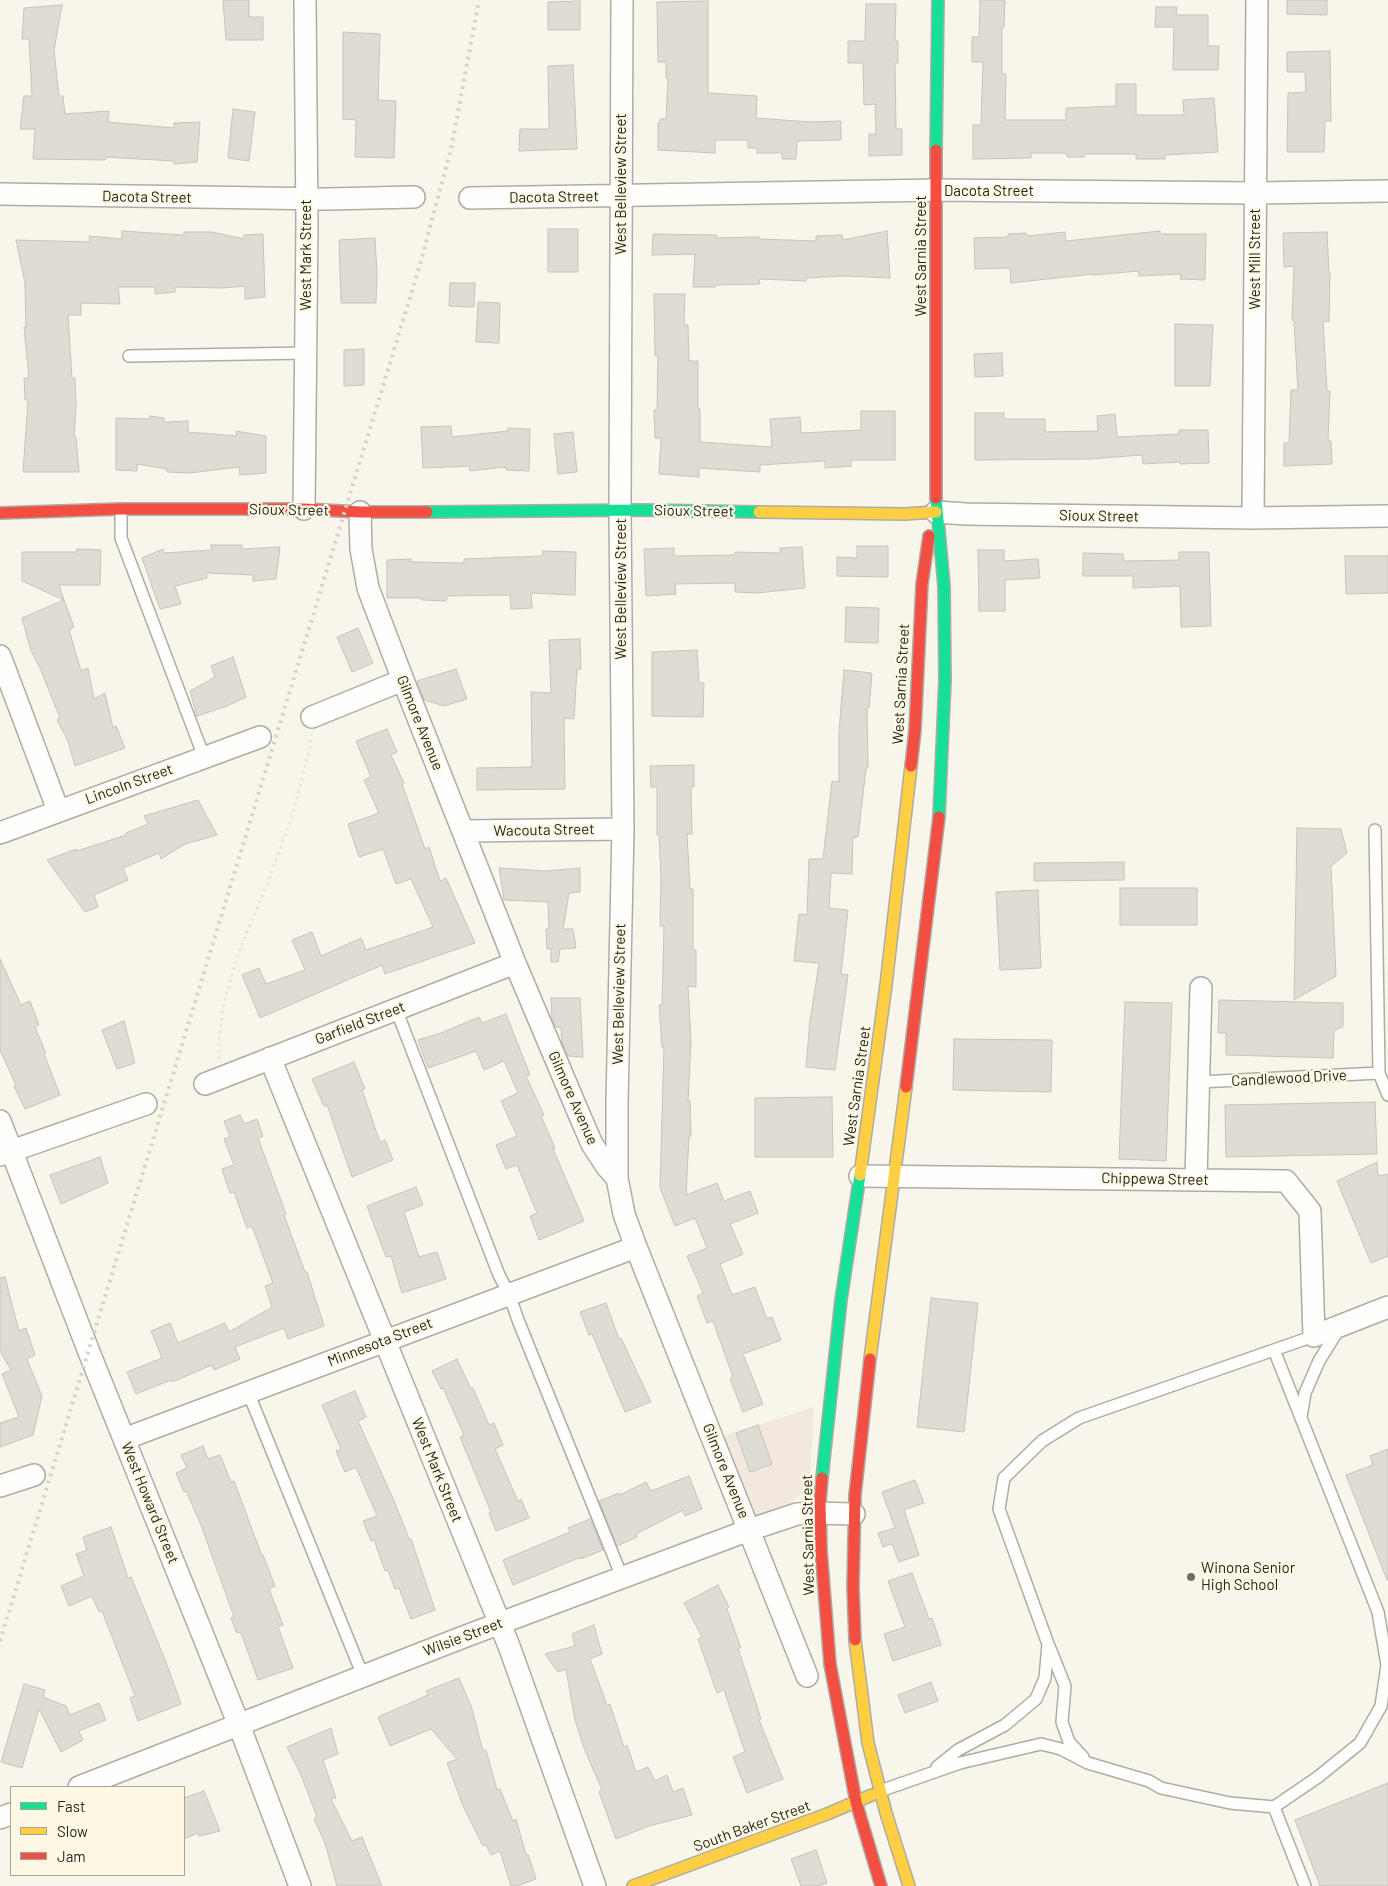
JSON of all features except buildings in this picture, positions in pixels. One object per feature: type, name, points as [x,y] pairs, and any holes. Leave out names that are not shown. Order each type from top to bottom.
[{"type":"street","name":"West Mark Street","points":[[304,509],[307,199],[305,0]]},
{"type":"street","name":"West Belleview Street","points":[[616,1178],[623,829],[620,510],[622,0]]},
{"type":"street","name":"West Sarnia Street","points":[[880,1791],[868,1743],[855,1642],[853,1586],[854,1514],[864,1402],[918,999],[941,801],[945,680],[944,586],[936,512],[938,0]]},
{"type":"street","name":"West Mill Street","points":[[1253,518],[1257,0]]},
{"type":"street","name":"Dacota Street","points":[[470,198],[936,190],[1256,193],[1388,191]]},
{"type":"street","name":"Dacota Street","points":[[0,194],[307,199],[414,197]]},
{"type":"street","name":"Sioux Street","points":[[0,513],[121,509],[304,509],[360,512],[620,510],[905,514],[936,512],[1253,518],[1388,516]]},
{"type":"street","name":"Gilmore Avenue","points":[[360,512],[361,549],[368,588],[402,680],[464,831],[515,963],[592,1144],[616,1178],[624,1214],[636,1247],[807,1676]]},
{"type":"street","name":"West Sarnia Street","points":[[856,1802],[830,1664],[820,1514],[826,1426],[841,1300],[886,985],[914,740],[922,584],[929,536],[936,512]]},
{"type":"street","points":[[0,656],[58,810]]},
{"type":"street","points":[[312,717],[402,680]]},
{"type":"street","name":"Lincoln Street","points":[[0,833],[260,737]]},
{"type":"street","name":"Wacouta Street","points":[[464,831],[623,829]]},
{"type":"street","name":"Garfield Street","points":[[215,1080],[515,963]]},
{"type":"street","points":[[1196,1179],[1201,988]]},
{"type":"street","name":"West Mark Street","points":[[270,1058],[499,1623],[595,1886]]},
{"type":"street","points":[[6,1153],[146,1104]]},
{"type":"street","name":"West Howard Street","points":[[0,1121],[6,1153],[239,1724],[300,1886]]},
{"type":"street","name":"Chippewa Street","points":[[860,1176],[1286,1181],[1310,1211],[1314,1336]]},
{"type":"street","name":"Minnesota Street","points":[[124,1439],[636,1247]]},
{"type":"street","points":[[1314,1336],[1388,1307]]},
{"type":"street","points":[[0,1486],[34,1475]]},
{"type":"street","name":"Wilsie Street","points":[[82,1786],[499,1623],[749,1530],[797,1514],[854,1514]]},
{"type":"street","points":[[880,1791],[909,1886]]},
{"type":"street","name":"South Baker Street","points":[[633,1886],[856,1802],[880,1791]]},
{"type":"street","points":[[856,1802],[882,1886]]},
{"type":"lane","points":[[129,356],[306,353]]},
{"type":"lane","points":[[121,509],[121,538],[204,757]]},
{"type":"lane","points":[[1375,830],[1383,967],[1379,1073],[1388,1095]]},
{"type":"lane","points":[[396,1009],[499,1275],[509,1294],[622,1577]]},
{"type":"lane","name":"Candlewood Drive","points":[[1199,1082],[1379,1073]]},
{"type":"lane","points":[[1301,1418],[1305,1393],[1319,1361],[1340,1327]]},
{"type":"lane","points":[[1088,1763],[1069,1742],[1064,1728],[1062,1722],[1065,1686],[998,1509],[1004,1478],[1042,1441],[1079,1418],[1314,1336]]},
{"type":"lane","points":[[880,1791],[931,1772],[979,1758],[1041,1744],[1060,1749],[1088,1763],[1149,1781],[1161,1788],[1230,1803],[1274,1807],[1318,1777],[1360,1743],[1381,1706],[1387,1665],[1378,1612],[1274,1350]]},
{"type":"lane","points":[[248,1392],[364,1676]]},
{"type":"lane","points":[[931,1772],[958,1750],[1005,1725],[1036,1700],[1045,1678],[1048,1644]]},
{"type":"lane","points":[[1274,1807],[1305,1886]]},
{"type":"path","points":[[215,1080],[224,1003],[238,954],[292,817],[310,747],[312,717]]},
{"type":"shaded area","points":[[814,1407],[810,1485],[792,1502],[752,1517],[720,1437]]},
{"type":"railway","points":[[0,1641],[419,268],[451,149],[479,0]]},
{"type":"traffic: fast","points":[[936,150],[938,0]]},
{"type":"traffic: fast","points":[[936,498],[944,586],[945,680],[939,817]]},
{"type":"traffic: fast","points":[[427,512],[643,510],[759,512]]},
{"type":"traffic: fast","points":[[822,1478],[841,1300],[860,1175]]},
{"type":"traffic: slow","points":[[759,512],[905,514],[936,512]]},
{"type":"traffic: slow","points":[[860,1175],[886,985],[911,766]]},
{"type":"traffic: slow","points":[[870,1359],[906,1087]]},
{"type":"traffic: slow","points":[[855,1640],[868,1743],[886,1813],[909,1886]]},
{"type":"traffic: slow","points":[[633,1886],[827,1814],[872,1795]]},
{"type":"traffic: jam","points":[[936,150],[936,498]]},
{"type":"traffic: jam","points":[[0,513],[121,509],[304,509],[360,512],[427,512]]},
{"type":"traffic: jam","points":[[911,766],[915,730],[922,584],[929,536]]},
{"type":"traffic: jam","points":[[906,1087],[939,817]]},
{"type":"traffic: jam","points":[[855,1640],[853,1587],[855,1495],[870,1359]]},
{"type":"traffic: jam","points":[[822,1478],[820,1502],[821,1550],[830,1664],[856,1802],[881,1886]]},
{"type":"place","name":"Winona Senior High School","points":[[1191,1577]]}]
